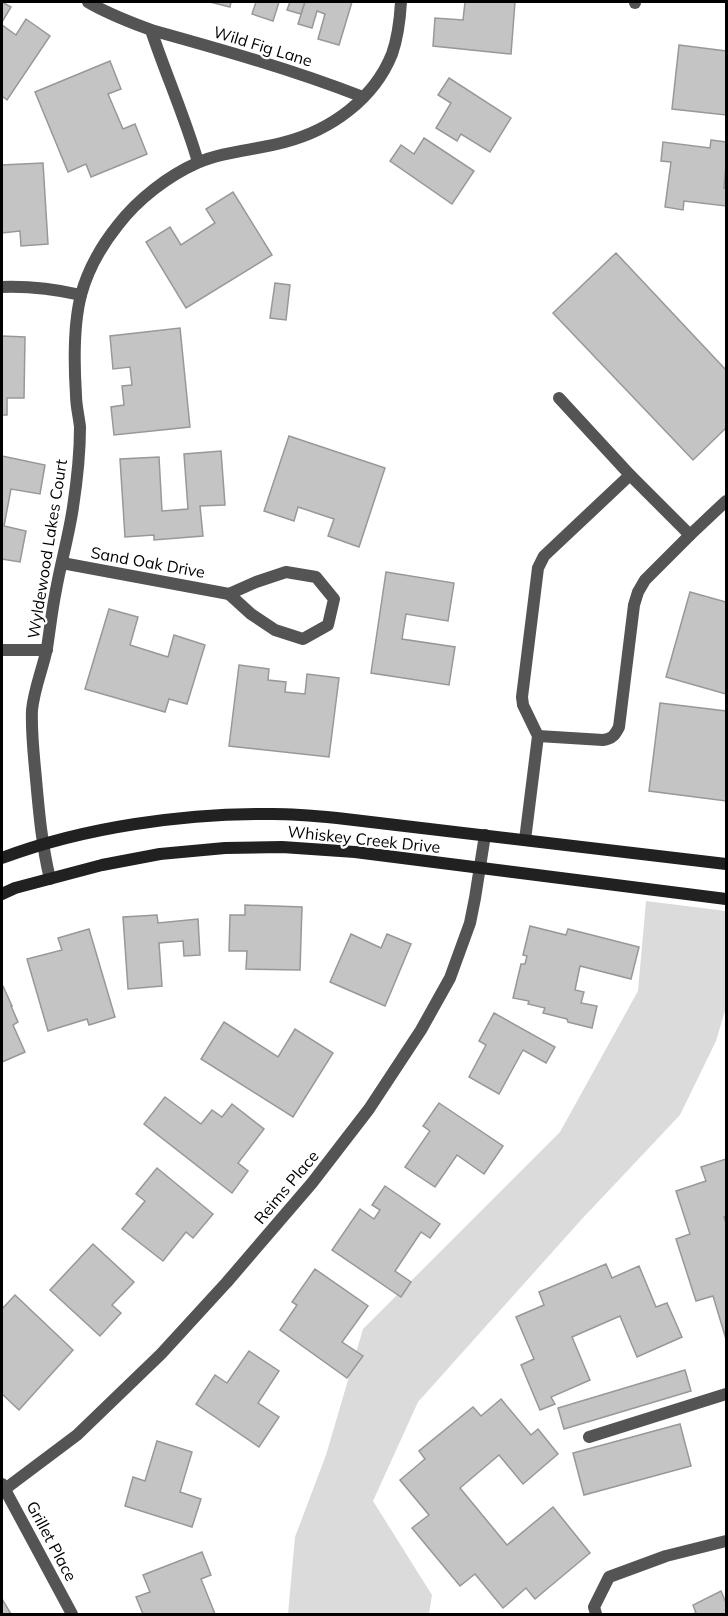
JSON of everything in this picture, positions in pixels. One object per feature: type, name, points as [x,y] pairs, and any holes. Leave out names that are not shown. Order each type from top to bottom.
[{"type":"street","name":"Wild Fig Lane","points":[[88,2],[124,20],[152,30],[325,82],[363,97]]},
{"type":"street","name":"Wyldewood Lakes Court","points":[[50,879],[42,845],[32,708],[46,650],[73,507],[80,450],[75,340],[81,295],[90,270],[120,223],[163,183],[198,162],[285,142],[313,133],[340,118],[381,76],[392,53],[400,24],[401,2]]},
{"type":"street","points":[[152,30],[164,69],[189,130],[198,162]]},
{"type":"street","points":[[2,287],[26,286],[81,295]]},
{"type":"street","points":[[559,398],[690,536]]},
{"type":"street","points":[[525,840],[538,736],[523,705],[522,697],[538,568],[544,556],[630,475]]},
{"type":"street","points":[[538,736],[603,740],[610,739],[615,734],[619,727],[634,604],[638,592],[645,580],[726,501]]},
{"type":"street","name":"Sand Oak Drive","points":[[62,563],[229,594]]},
{"type":"street","points":[[286,572],[316,576],[334,599],[328,625],[303,639],[275,630],[251,614],[229,594],[286,572]]},
{"type":"street","points":[[2,650],[46,650]]},
{"type":"street","name":"Whiskey Creek Drive","points":[[2,858],[76,836],[142,824],[212,816],[274,814],[337,818],[726,864]]},
{"type":"street","name":"Reims Place","points":[[3,1487],[77,1435],[160,1354],[227,1282],[312,1183],[369,1109],[421,1030],[450,978],[470,923],[485,835]]},
{"type":"street","name":"Whiskey Creek Drive","points":[[2,894],[15,888],[102,865],[148,856],[225,848],[282,847],[344,852],[726,899]]},
{"type":"street","points":[[589,1437],[726,1394]]},
{"type":"street","name":"Grillet Place","points":[[3,1487],[72,1614]]},
{"type":"street","points":[[596,1614],[594,1607],[609,1577],[666,1556],[726,1541]]},
{"type":"shaded area","points":[[646,901],[726,911],[726,1007],[716,1041],[680,1115],[581,1220],[418,1402],[373,1501],[432,1595],[429,1614],[288,1614],[295,1537],[326,1455],[363,1329],[560,1132],[638,991]]},
{"type":"building","points":[[2,2],[11,7],[2,22]]},
{"type":"building","points":[[210,2],[231,2],[230,7]]},
{"type":"building","points":[[256,2],[279,2],[273,21],[252,14]]},
{"type":"building","points":[[290,2],[305,2],[301,14],[287,10]]},
{"type":"building","points":[[305,2],[352,2],[339,45],[318,39],[325,14],[317,11],[312,28],[298,24]]},
{"type":"building","points":[[465,2],[515,2],[511,54],[433,46],[435,18],[463,20]]},
{"type":"building","points":[[26,19],[50,36],[7,100],[2,96],[2,25],[16,35]]},
{"type":"building","points":[[679,45],[726,51],[726,115],[672,109]]},
{"type":"building","points":[[110,61],[121,89],[108,94],[123,129],[135,124],[147,154],[91,177],[86,164],[68,172],[35,92]]},
{"type":"building","points":[[449,78],[511,118],[490,152],[461,134],[457,141],[436,128],[451,103],[438,95]]},
{"type":"building","points":[[424,138],[474,171],[452,204],[390,161],[401,145],[414,154]]},
{"type":"building","points":[[711,140],[726,142],[724,188],[726,188],[726,206],[684,201],[683,210],[665,207],[671,162],[661,161],[663,142],[710,148]]},
{"type":"building","points":[[43,163],[48,244],[21,246],[20,231],[2,233],[2,165]]},
{"type":"building","points":[[233,192],[272,255],[186,308],[146,242],[170,227],[181,245],[215,223],[206,209]]},
{"type":"building","points":[[616,253],[726,370],[726,428],[693,460],[553,313]]},
{"type":"building","points":[[275,283],[290,285],[286,320],[270,318]]},
{"type":"building","points":[[180,328],[190,427],[114,435],[111,407],[124,405],[122,386],[132,385],[130,367],[113,369],[110,336]]},
{"type":"building","points":[[2,336],[25,337],[24,398],[7,398],[7,415],[2,415]]},
{"type":"building","points":[[289,436],[385,468],[359,547],[328,536],[334,519],[298,507],[294,521],[264,511]]},
{"type":"building","points":[[221,451],[225,505],[200,506],[203,536],[154,540],[154,535],[125,537],[120,459],[159,457],[162,511],[188,509],[184,454]]},
{"type":"building","points":[[2,456],[45,465],[40,494],[11,489],[4,526],[26,531],[20,562],[2,559]]},
{"type":"building","points":[[386,572],[454,583],[448,621],[406,614],[402,639],[455,647],[449,685],[371,673]]},
{"type":"building","points":[[690,592],[726,602],[726,694],[666,677]]},
{"type":"building","points":[[109,609],[138,617],[130,645],[168,657],[174,635],[205,645],[187,704],[169,699],[165,712],[85,689]]},
{"type":"building","points":[[239,665],[269,669],[268,680],[286,682],[285,692],[305,694],[307,674],[339,678],[329,757],[229,746]]},
{"type":"building","points":[[660,703],[726,711],[726,801],[649,791]]},
{"type":"building","points":[[245,905],[302,907],[300,970],[246,969],[247,951],[229,951],[230,915],[245,915]]},
{"type":"building","points":[[157,915],[158,923],[198,919],[200,955],[184,956],[183,941],[159,943],[162,986],[128,989],[123,917]]},
{"type":"building","points":[[530,926],[566,935],[568,929],[639,947],[631,979],[580,966],[575,990],[584,992],[581,1003],[597,1006],[592,1028],[543,1013],[545,1008],[528,1004],[529,1001],[513,998],[521,964],[525,964],[527,956],[523,955]]},
{"type":"building","points":[[89,929],[115,1017],[89,1025],[87,1019],[48,1031],[27,959],[62,950],[58,938]]},
{"type":"building","points":[[351,934],[381,948],[387,934],[411,944],[385,1006],[330,982]]},
{"type":"building","points":[[2,984],[18,1022],[13,1025],[25,1052],[2,1062]]},
{"type":"building","points":[[494,1013],[555,1047],[546,1063],[523,1050],[499,1094],[469,1077],[486,1045],[479,1041]]},
{"type":"building","points":[[224,1022],[278,1057],[295,1029],[333,1053],[293,1117],[201,1059]]},
{"type":"building","points":[[165,1097],[201,1124],[212,1110],[222,1117],[232,1104],[264,1129],[238,1163],[248,1171],[232,1193],[144,1124]]},
{"type":"building","points":[[439,1103],[503,1146],[484,1174],[457,1155],[435,1187],[405,1167],[430,1131],[423,1126]]},
{"type":"building","points":[[726,1159],[726,1216],[724,1217],[726,1223],[726,1339],[713,1296],[696,1301],[676,1239],[690,1234],[676,1191],[706,1181],[701,1167]]},
{"type":"building","points":[[157,1168],[213,1214],[193,1238],[186,1232],[163,1261],[122,1229],[145,1201],[136,1194]]},
{"type":"building","points":[[385,1186],[440,1224],[430,1238],[421,1232],[395,1271],[411,1282],[401,1297],[332,1250],[360,1209],[374,1219],[380,1210],[372,1205]]},
{"type":"building","points":[[93,1244],[134,1282],[112,1305],[121,1313],[100,1336],[50,1290]]},
{"type":"building","points":[[606,1264],[612,1278],[639,1266],[656,1307],[667,1303],[682,1337],[637,1357],[620,1316],[572,1337],[590,1380],[551,1397],[555,1404],[540,1410],[521,1365],[534,1359],[516,1317],[544,1305],[539,1292]]},
{"type":"building","points":[[315,1269],[368,1306],[342,1342],[363,1356],[347,1378],[280,1330],[297,1305],[292,1302]]},
{"type":"building","points":[[15,1295],[73,1350],[19,1410],[2,1394],[2,1309]]},
{"type":"building","points":[[249,1351],[279,1371],[258,1403],[279,1417],[259,1447],[196,1404],[215,1375],[227,1383]]},
{"type":"building","points":[[685,1370],[691,1391],[564,1429],[558,1408]]},
{"type":"building","points":[[501,1399],[531,1435],[538,1429],[558,1454],[523,1484],[499,1455],[460,1488],[507,1545],[553,1507],[590,1553],[535,1599],[526,1588],[503,1608],[475,1574],[460,1586],[412,1528],[429,1515],[400,1480],[425,1459],[419,1451],[473,1407],[481,1416]]},
{"type":"building","points":[[680,1424],[691,1466],[584,1495],[573,1453]]},
{"type":"building","points":[[157,1441],[192,1452],[180,1492],[201,1499],[192,1527],[125,1506],[133,1477],[145,1481]]},
{"type":"building","points":[[202,1552],[211,1575],[201,1579],[215,1614],[143,1614],[136,1597],[150,1592],[143,1575]]},
{"type":"building","points":[[721,1591],[726,1603],[726,1614],[692,1614],[696,1613],[693,1605]]},
{"type":"building","points":[[2,1599],[11,1614],[2,1614]]}]
